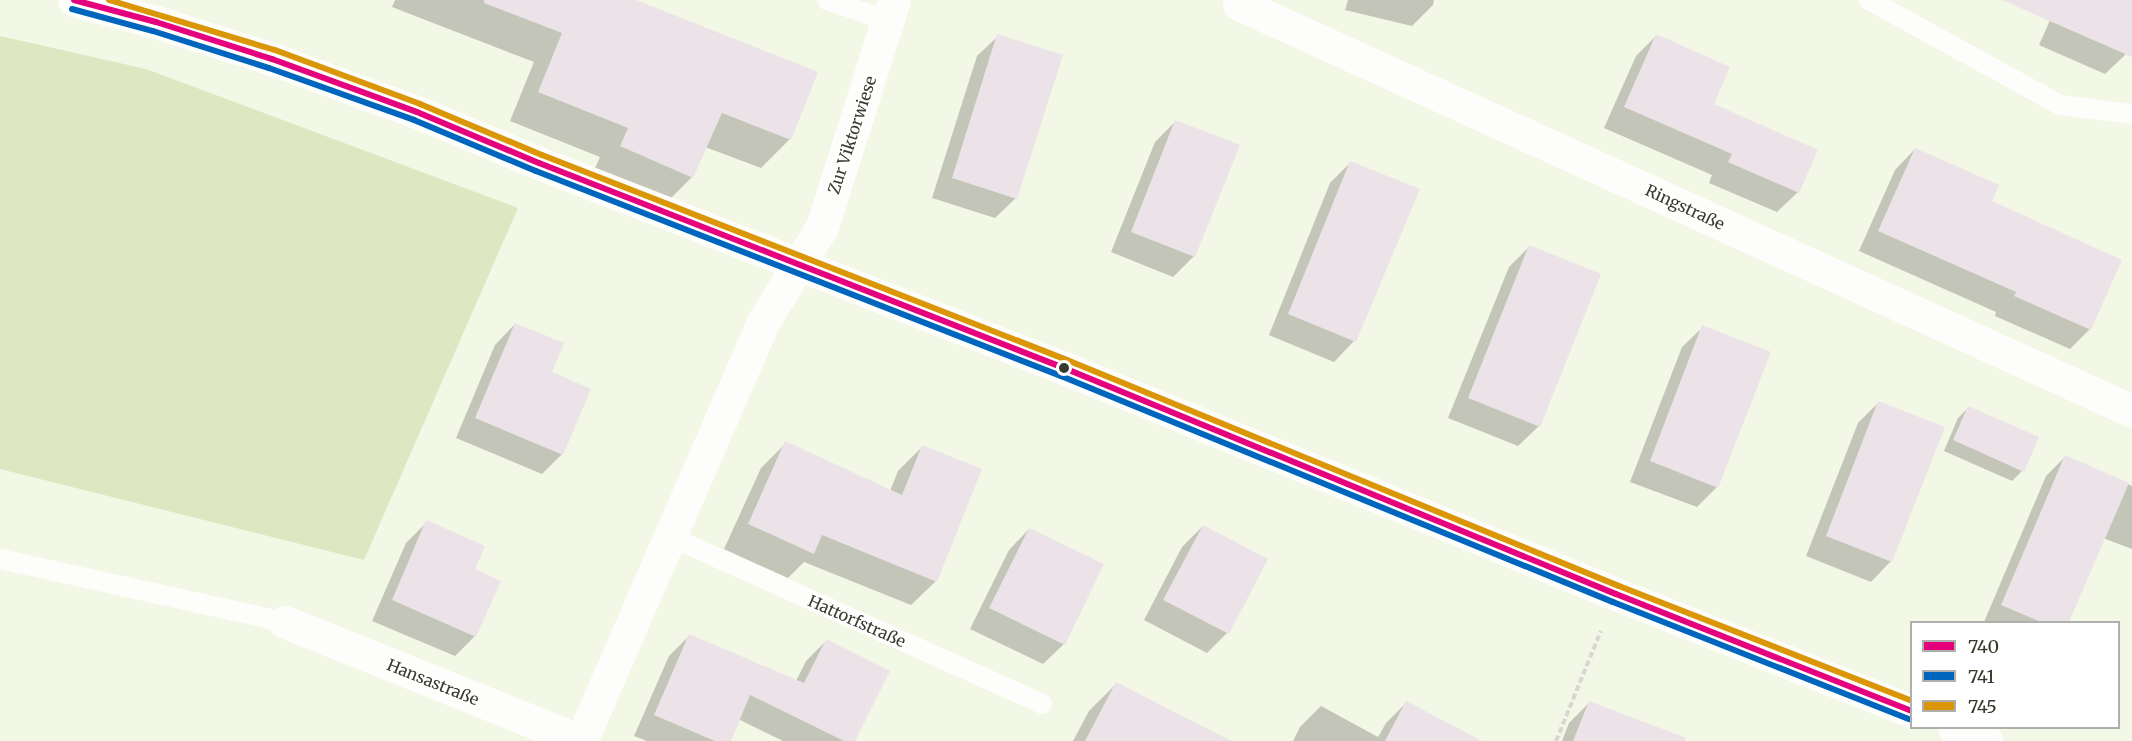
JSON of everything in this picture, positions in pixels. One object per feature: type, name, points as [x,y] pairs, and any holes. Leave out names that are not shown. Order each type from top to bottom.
[{"type":"street","points":[[74,0],[177,29],[350,87],[1064,368],[1616,594],[1910,711]]},
{"type":"street","name":"Ringstraße","points":[[1232,1],[2132,411]]},
{"type":"street","name":"Zur Viktorwiese","points":[[798,264],[822,227],[892,11]]},
{"type":"street","points":[[581,741],[764,322],[798,264]]},
{"type":"street","name":"Hansastraße","points":[[285,622],[581,741]]},
{"type":"street","points":[[1957,729],[1987,741]]},
{"type":"lane","points":[[828,0],[892,11]]},
{"type":"lane","points":[[1869,0],[2060,105],[2132,114]]},
{"type":"lane","name":"Hattorfstraße","points":[[671,537],[1042,704]]},
{"type":"lane","points":[[0,559],[285,622]]},
{"type":"path","points":[[1556,741],[1616,594]]},
{"type":"green space","points":[[0,36],[146,69],[518,208],[364,560],[0,469]]},
{"type":"building","points":[[484,0],[636,0],[818,72],[791,140],[722,113],[693,178],[620,146],[628,128],[538,92],[562,33],[484,3]]},
{"type":"building","points":[[2002,0],[2132,0],[2132,57]]},
{"type":"building","points":[[997,34],[1063,55],[1017,199],[952,178]]},
{"type":"building","points":[[1656,34],[1730,67],[1714,104],[1818,150],[1799,193],[1728,162],[1732,154],[1624,107]]},
{"type":"building","points":[[1175,120],[1240,145],[1195,257],[1131,232]]},
{"type":"building","points":[[1915,148],[1999,185],[1992,201],[2122,260],[2091,330],[2014,296],[2016,292],[1878,231]]},
{"type":"building","points":[[1350,161],[1420,189],[1356,342],[1288,314]]},
{"type":"building","points":[[1529,245],[1601,274],[1540,427],[1468,398]]},
{"type":"building","points":[[515,323],[564,343],[552,372],[591,389],[563,455],[475,418]]},
{"type":"building","points":[[1702,325],[1771,352],[1718,488],[1650,461]]},
{"type":"building","points":[[1878,401],[1945,427],[1892,562],[1826,536]]},
{"type":"building","points":[[1968,406],[2039,437],[2024,472],[1953,440]]},
{"type":"building","points":[[785,441],[902,495],[922,445],[982,469],[937,582],[822,535],[814,554],[748,524]]},
{"type":"building","points":[[2065,455],[2129,483],[2069,621],[2039,621],[2001,605]]},
{"type":"building","points":[[426,520],[485,546],[475,569],[501,581],[476,637],[392,600]]},
{"type":"building","points":[[1203,525],[1268,559],[1229,634],[1163,600]]},
{"type":"building","points":[[1029,528],[1104,564],[1065,645],[989,608]]},
{"type":"building","points":[[689,634],[804,683],[826,639],[890,671],[855,741],[844,741],[750,695],[731,741],[715,741],[654,715]]},
{"type":"building","points":[[1116,682],[1231,741],[1085,741]]},
{"type":"building","points":[[1406,701],[1482,741],[1385,741]]},
{"type":"building","points":[[1589,701],[1686,738],[1685,741],[1573,741]]},
{"type":"transit line","name":"740","points":[[74,0],[156,22],[272,59],[417,112],[539,163],[1064,368],[1616,594],[1910,710]]},
{"type":"transit line","name":"745","points":[[109,0],[275,50],[420,104],[542,155],[1067,360],[1619,586],[1910,700]]},
{"type":"transit line","name":"741","points":[[72,9],[153,31],[269,68],[414,120],[536,171],[1061,376],[1613,602],[1909,719]]}]
